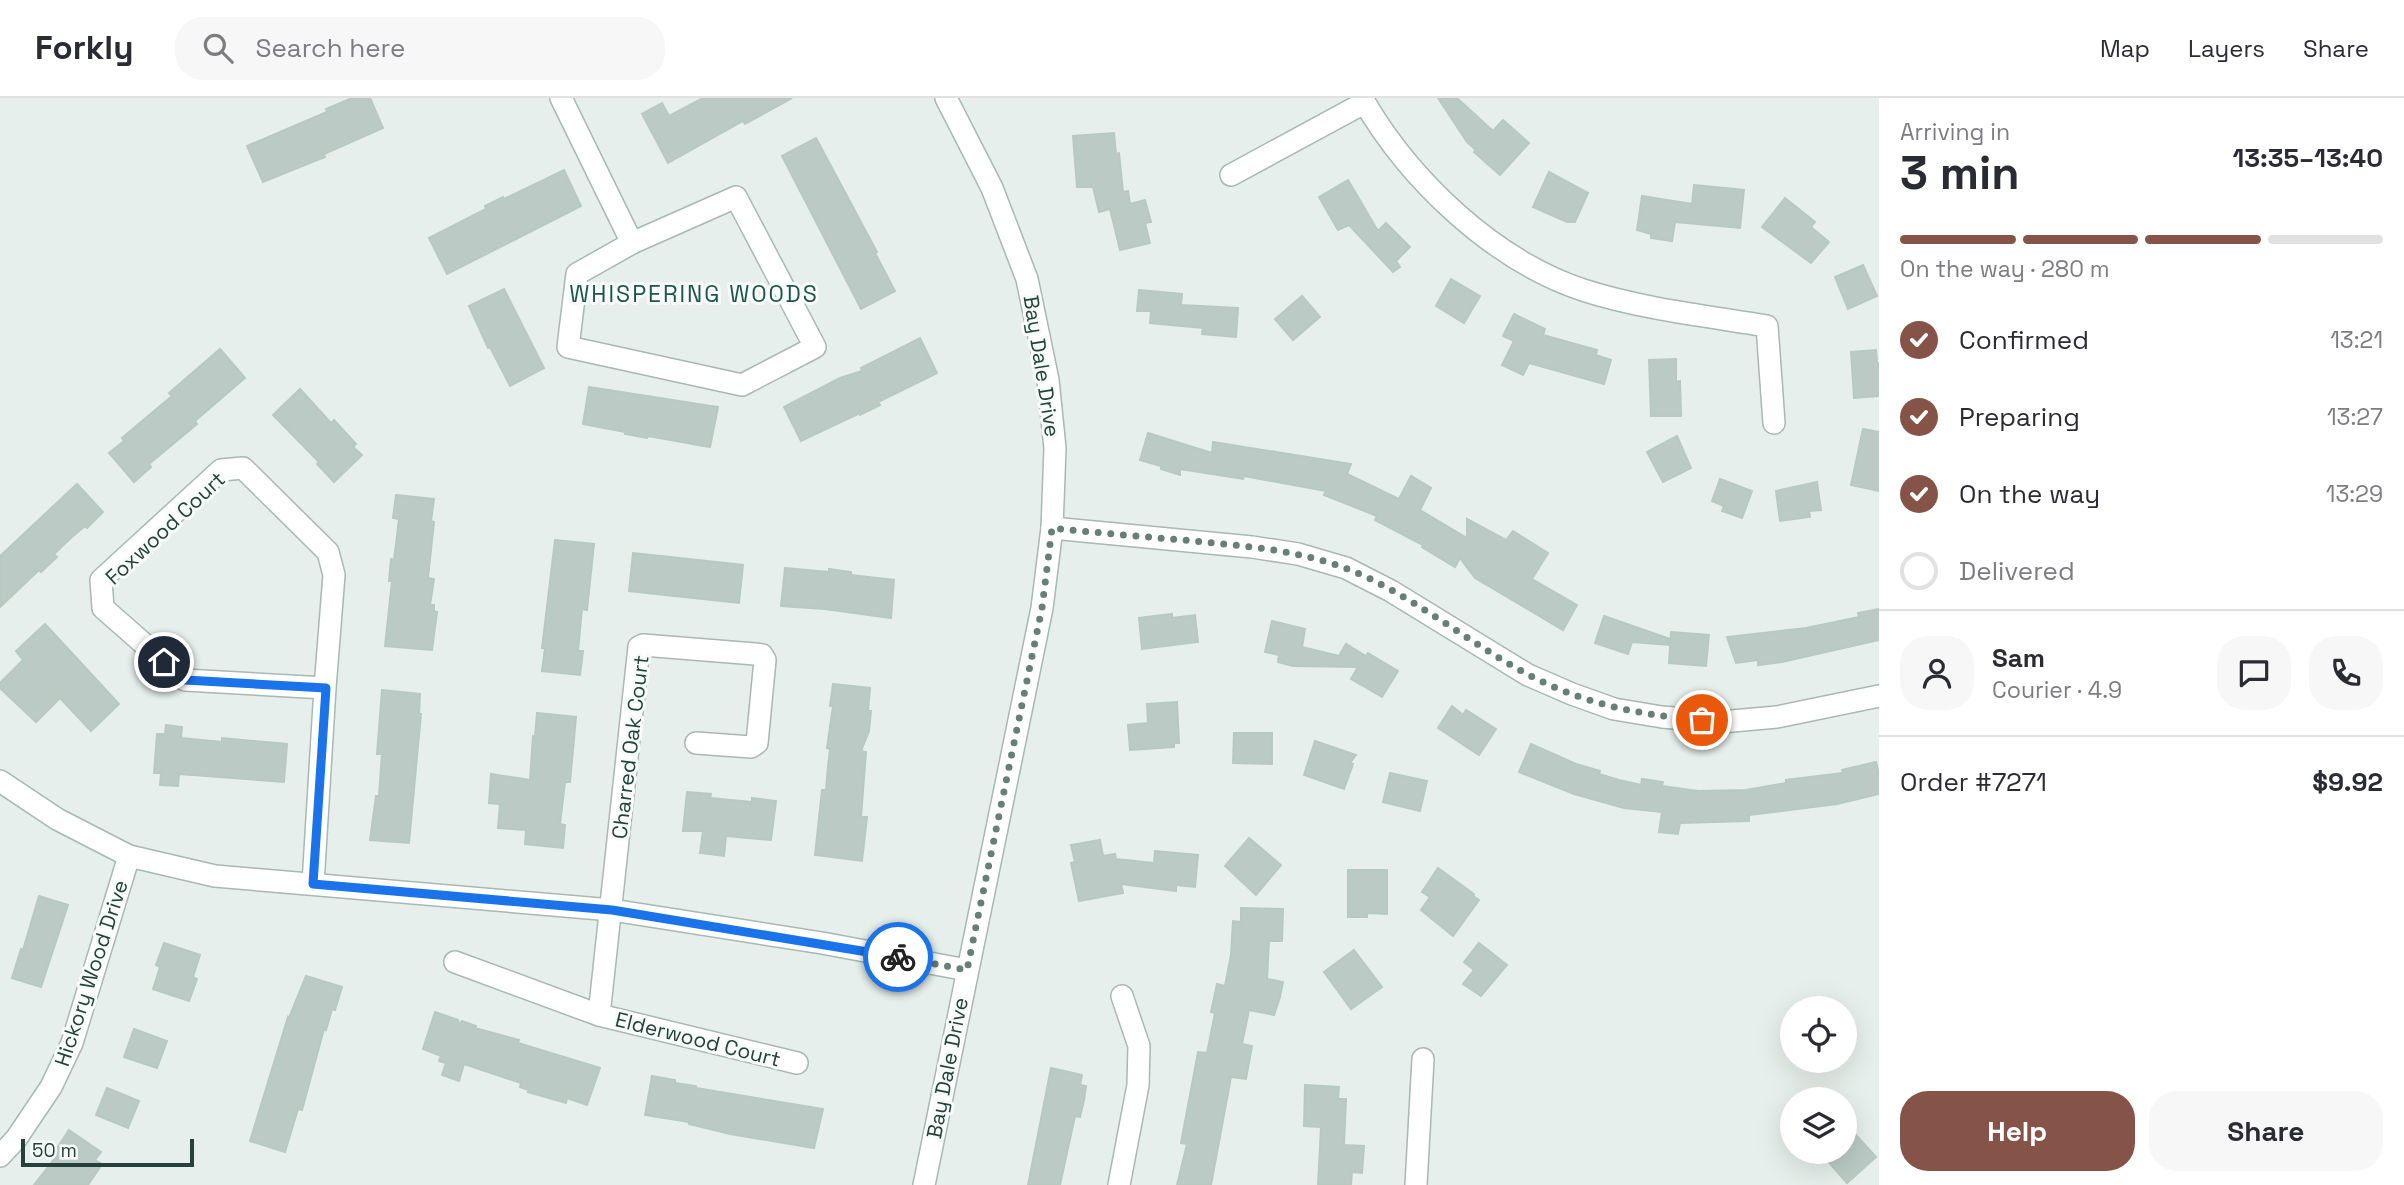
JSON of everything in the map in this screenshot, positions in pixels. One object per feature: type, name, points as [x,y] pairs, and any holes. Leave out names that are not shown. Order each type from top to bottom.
[{"type":"street","points":[[561,98],[632,243]]},
{"type":"street","name":"Bay Dale Drive","points":[[924,1185],[1042,608],[1052,528],[1055,448],[1048,380],[1027,279],[992,188],[946,98]]},
{"type":"street","points":[[1231,175],[1363,100],[1402,156],[1435,193],[1522,264],[1583,290],[1657,308],[1767,326],[1774,423]]},
{"type":"street","points":[[736,197],[815,346],[742,385],[568,347],[577,274],[632,243],[736,197]]},
{"type":"street","name":"Foxwood Court","points":[[313,884],[334,575],[327,552],[243,468],[221,470],[101,580],[103,608],[185,680],[326,688]]},
{"type":"street","points":[[1052,528],[1252,547],[1298,554],[1346,568],[1391,591],[1528,675],[1614,709],[1662,717],[1721,722],[1777,717],[1879,696]]},
{"type":"street","name":"Charred Oak Court","points":[[612,910],[639,647],[643,645],[755,654],[762,655],[765,660],[757,743],[751,747],[696,743]]},
{"type":"street","points":[[0,781],[57,819],[129,856],[215,876],[612,910],[822,943],[967,970]]},
{"type":"street","name":"Hickory Wood Drive","points":[[0,1156],[16,1139],[51,1087],[72,1043],[129,856]]},
{"type":"street","name":"Elderwood Court","points":[[599,1015],[612,910]]},
{"type":"street","name":"Elderwood Court","points":[[455,962],[599,1015],[797,1063]]},
{"type":"street","points":[[1119,1185],[1139,1085],[1139,1046],[1122,996]]},
{"type":"street","points":[[1416,1185],[1423,1059]]},
{"type":"building","points":[[352,98],[370,98],[383,128],[324,154],[325,157],[263,182],[247,146],[327,112],[326,109]]},
{"type":"building","points":[[703,98],[792,98],[745,124],[743,121],[668,163],[642,114],[662,103],[669,116]]},
{"type":"building","points":[[1438,98],[1457,98],[1493,131],[1503,120],[1529,143],[1500,175],[1474,152],[1476,150],[1467,142]]},
{"type":"building","points":[[1114,133],[1123,192],[1128,191],[1130,204],[1145,200],[1151,222],[1145,223],[1150,243],[1120,250],[1110,209],[1099,212],[1093,187],[1077,187],[1073,136]]},
{"type":"building","points":[[816,138],[895,291],[861,309],[782,156]]},
{"type":"building","points":[[564,170],[581,206],[447,274],[429,238],[486,209],[485,206]]},
{"type":"building","points":[[1549,172],[1588,193],[1575,222],[1567,222],[1533,207]]},
{"type":"building","points":[[1348,180],[1378,231],[1386,223],[1410,247],[1396,261],[1400,267],[1393,272],[1349,225],[1338,230],[1319,197]]},
{"type":"building","points":[[1694,185],[1744,190],[1740,228],[1675,222],[1672,241],[1651,238],[1651,234],[1637,230],[1642,196],[1692,204]]},
{"type":"building","points":[[1785,198],[1815,222],[1811,227],[1829,242],[1811,263],[1762,227]]},
{"type":"building","points":[[1863,265],[1877,296],[1848,309],[1835,277]]},
{"type":"building","points":[[1451,279],[1480,296],[1464,323],[1436,306]]},
{"type":"building","points":[[504,289],[544,368],[510,386],[490,347],[488,348],[469,306]]},
{"type":"building","points":[[1139,290],[1182,294],[1181,305],[1238,308],[1236,337],[1202,334],[1203,328],[1150,323],[1151,311],[1137,311]]},
{"type":"building","points":[[1302,296],[1320,317],[1293,340],[1275,319]]},
{"type":"building","points":[[1514,314],[1545,329],[1543,335],[1597,350],[1596,355],[1611,360],[1604,384],[1529,363],[1523,375],[1502,365],[1514,341],[1503,336]]},
{"type":"building","points":[[920,338],[937,373],[878,402],[880,405],[860,415],[801,441],[784,407],[840,378],[862,371],[861,368]]},
{"type":"building","points":[[220,349],[245,378],[195,421],[197,424],[149,464],[151,467],[134,482],[109,453],[124,441],[122,438],[172,396],[169,393]]},
{"type":"building","points":[[1876,350],[1879,363],[1879,396],[1854,398],[1851,352]]},
{"type":"building","points":[[1676,359],[1681,416],[1651,416],[1649,360]]},
{"type":"building","points":[[589,387],[718,407],[710,447],[648,436],[647,438],[583,424]]},
{"type":"building","points":[[300,389],[331,423],[334,420],[356,444],[353,447],[362,455],[334,482],[317,464],[319,462],[273,415]]},
{"type":"building","points":[[1863,429],[1879,432],[1879,491],[1851,485]]},
{"type":"building","points":[[1148,433],[1212,453],[1213,442],[1351,464],[1347,474],[1399,499],[1411,476],[1431,488],[1420,510],[1467,538],[1467,519],[1506,540],[1513,531],[1548,553],[1532,579],[1577,605],[1563,630],[1475,578],[1460,558],[1455,567],[1422,547],[1423,545],[1375,520],[1377,516],[1324,495],[1326,491],[1244,476],[1243,479],[1180,469],[1180,475],[1161,469],[1161,466],[1140,460]]},
{"type":"building","points":[[1677,436],[1691,468],[1663,482],[1647,452]]},
{"type":"building","points":[[1720,479],[1752,491],[1742,518],[1722,511],[1724,506],[1712,501]]},
{"type":"building","points":[[1817,482],[1821,510],[1809,511],[1810,517],[1780,521],[1776,491]]},
{"type":"building","points":[[77,484],[103,512],[87,528],[85,526],[72,537],[54,554],[57,557],[0,607],[0,556]]},
{"type":"building","points":[[396,495],[434,499],[428,578],[434,579],[430,605],[434,605],[434,611],[437,612],[432,650],[385,646],[392,581],[389,581],[391,559],[394,560],[399,519],[393,518]]},
{"type":"building","points":[[555,540],[594,544],[587,610],[582,609],[578,651],[583,651],[580,675],[542,671],[545,648],[542,648]]},
{"type":"building","points":[[633,553],[743,565],[739,603],[629,591]]},
{"type":"building","points":[[785,568],[829,572],[829,569],[851,572],[851,575],[894,580],[891,618],[781,606]]},
{"type":"building","points":[[1879,609],[1879,640],[1782,662],[1758,665],[1758,660],[1736,663],[1727,637],[1806,628],[1859,617],[1858,613]]},
{"type":"building","points":[[1172,614],[1172,618],[1195,615],[1198,642],[1142,649],[1139,618]]},
{"type":"building","points":[[1604,616],[1670,639],[1669,645],[1632,642],[1628,654],[1595,643]]},
{"type":"building","points":[[1272,621],[1305,629],[1302,647],[1339,656],[1346,644],[1366,656],[1368,653],[1398,671],[1382,697],[1351,679],[1358,667],[1293,666],[1278,662],[1279,655],[1265,652]]},
{"type":"building","points":[[45,624],[119,704],[91,731],[60,698],[36,722],[0,688],[0,683],[23,660],[16,651]]},
{"type":"building","points":[[1671,632],[1709,635],[1706,666],[1669,663]]},
{"type":"building","points":[[833,684],[870,688],[869,731],[861,751],[866,752],[861,817],[867,817],[862,861],[815,855],[822,790],[826,790]]},
{"type":"building","points":[[382,690],[420,694],[421,714],[409,843],[370,840],[376,796],[379,796],[382,754],[377,754]]},
{"type":"building","points":[[1177,702],[1179,743],[1174,743],[1174,747],[1130,750],[1128,725],[1148,723],[1147,704]]},
{"type":"building","points":[[1452,706],[1463,715],[1466,710],[1496,729],[1479,755],[1438,728]]},
{"type":"building","points":[[537,713],[576,717],[570,782],[565,782],[560,824],[565,825],[563,848],[525,844],[526,830],[498,828],[500,804],[489,803],[491,774],[530,780]]},
{"type":"building","points":[[166,725],[182,727],[181,738],[222,742],[222,738],[287,744],[284,782],[179,774],[178,786],[160,785],[161,773],[154,773],[157,734],[165,734]]},
{"type":"building","points":[[1234,733],[1272,733],[1272,764],[1233,763]]},
{"type":"building","points":[[1315,741],[1356,755],[1350,763],[1353,764],[1344,789],[1304,775]]},
{"type":"building","points":[[1531,744],[1619,780],[1641,785],[1642,779],[1663,782],[1662,786],[1698,791],[1746,790],[1786,783],[1786,780],[1843,773],[1842,770],[1876,762],[1879,794],[1837,804],[1749,815],[1749,821],[1680,823],[1678,834],[1659,832],[1662,812],[1624,808],[1574,794],[1519,772]]},
{"type":"building","points":[[1390,773],[1427,781],[1420,811],[1383,802]]},
{"type":"building","points":[[687,792],[711,794],[710,798],[776,801],[771,840],[726,836],[724,856],[700,853],[703,831],[683,831]]},
{"type":"building","points":[[1249,838],[1281,865],[1256,895],[1225,866]]},
{"type":"building","points":[[1100,840],[1103,856],[1115,854],[1116,859],[1154,863],[1155,851],[1198,855],[1195,887],[1176,885],[1176,891],[1121,884],[1123,893],[1079,901],[1071,863],[1075,862],[1071,845]]},
{"type":"building","points":[[1438,868],[1479,900],[1453,936],[1421,910],[1430,897],[1422,892]]},
{"type":"building","points":[[1348,870],[1387,870],[1387,914],[1367,913],[1367,917],[1348,917]]},
{"type":"building","points":[[39,896],[68,905],[41,987],[12,978]]},
{"type":"building","points":[[1241,908],[1283,909],[1282,941],[1269,941],[1267,979],[1283,982],[1280,997],[1274,1015],[1249,1010],[1242,1044],[1252,1046],[1246,1079],[1231,1077],[1211,1185],[1177,1185],[1187,1144],[1181,1143],[1198,1052],[1207,1053],[1215,1013],[1211,1012],[1217,984],[1225,986],[1231,955],[1233,921],[1241,922]]},
{"type":"building","points":[[164,943],[200,955],[193,977],[197,979],[189,1001],[153,989],[160,967],[156,965]]},
{"type":"building","points":[[1479,943],[1507,965],[1481,996],[1463,984],[1474,970],[1464,962]]},
{"type":"building","points":[[1354,950],[1382,987],[1351,1009],[1324,972]]},
{"type":"building","points":[[306,976],[342,987],[335,1010],[332,1009],[326,1030],[324,1029],[302,1110],[298,1109],[285,1152],[250,1141],[288,1017]]},
{"type":"building","points":[[435,1012],[476,1026],[475,1028],[519,1040],[518,1043],[600,1068],[587,1105],[567,1098],[566,1103],[528,1092],[529,1090],[520,1087],[521,1083],[464,1064],[459,1081],[442,1075],[446,1063],[439,1061],[441,1056],[423,1049]]},
{"type":"building","points":[[134,1029],[167,1041],[157,1068],[124,1057]]},
{"type":"building","points":[[1051,1068],[1082,1075],[1080,1085],[1086,1086],[1084,1100],[1080,1117],[1075,1116],[1060,1185],[1028,1185]]},
{"type":"building","points":[[652,1076],[675,1080],[675,1083],[696,1088],[823,1109],[814,1148],[730,1134],[689,1122],[645,1115]]},
{"type":"building","points":[[1305,1085],[1339,1087],[1338,1099],[1346,1099],[1344,1145],[1364,1146],[1362,1173],[1352,1172],[1351,1185],[1318,1185],[1321,1127],[1304,1126]]},
{"type":"building","points":[[107,1088],[139,1101],[128,1128],[96,1115]]},
{"type":"building","points":[[69,1130],[101,1152],[95,1160],[102,1164],[88,1185],[34,1185],[55,1158],[52,1156]]},
{"type":"building","points":[[1857,1136],[1876,1157],[1847,1183],[1830,1164],[1857,1164]]},
{"type":"way so far","points":[[898,957],[967,970],[1042,608],[1052,528],[1252,547],[1298,554],[1346,568],[1391,591],[1528,675],[1572,694],[1614,709],[1702,720]]},
{"type":"district","name":"WHISPERING WOODS","points":[[694,294]]},
{"type":"route","points":[[164,662],[185,680],[326,688],[313,884],[612,910],[898,957]]}]
